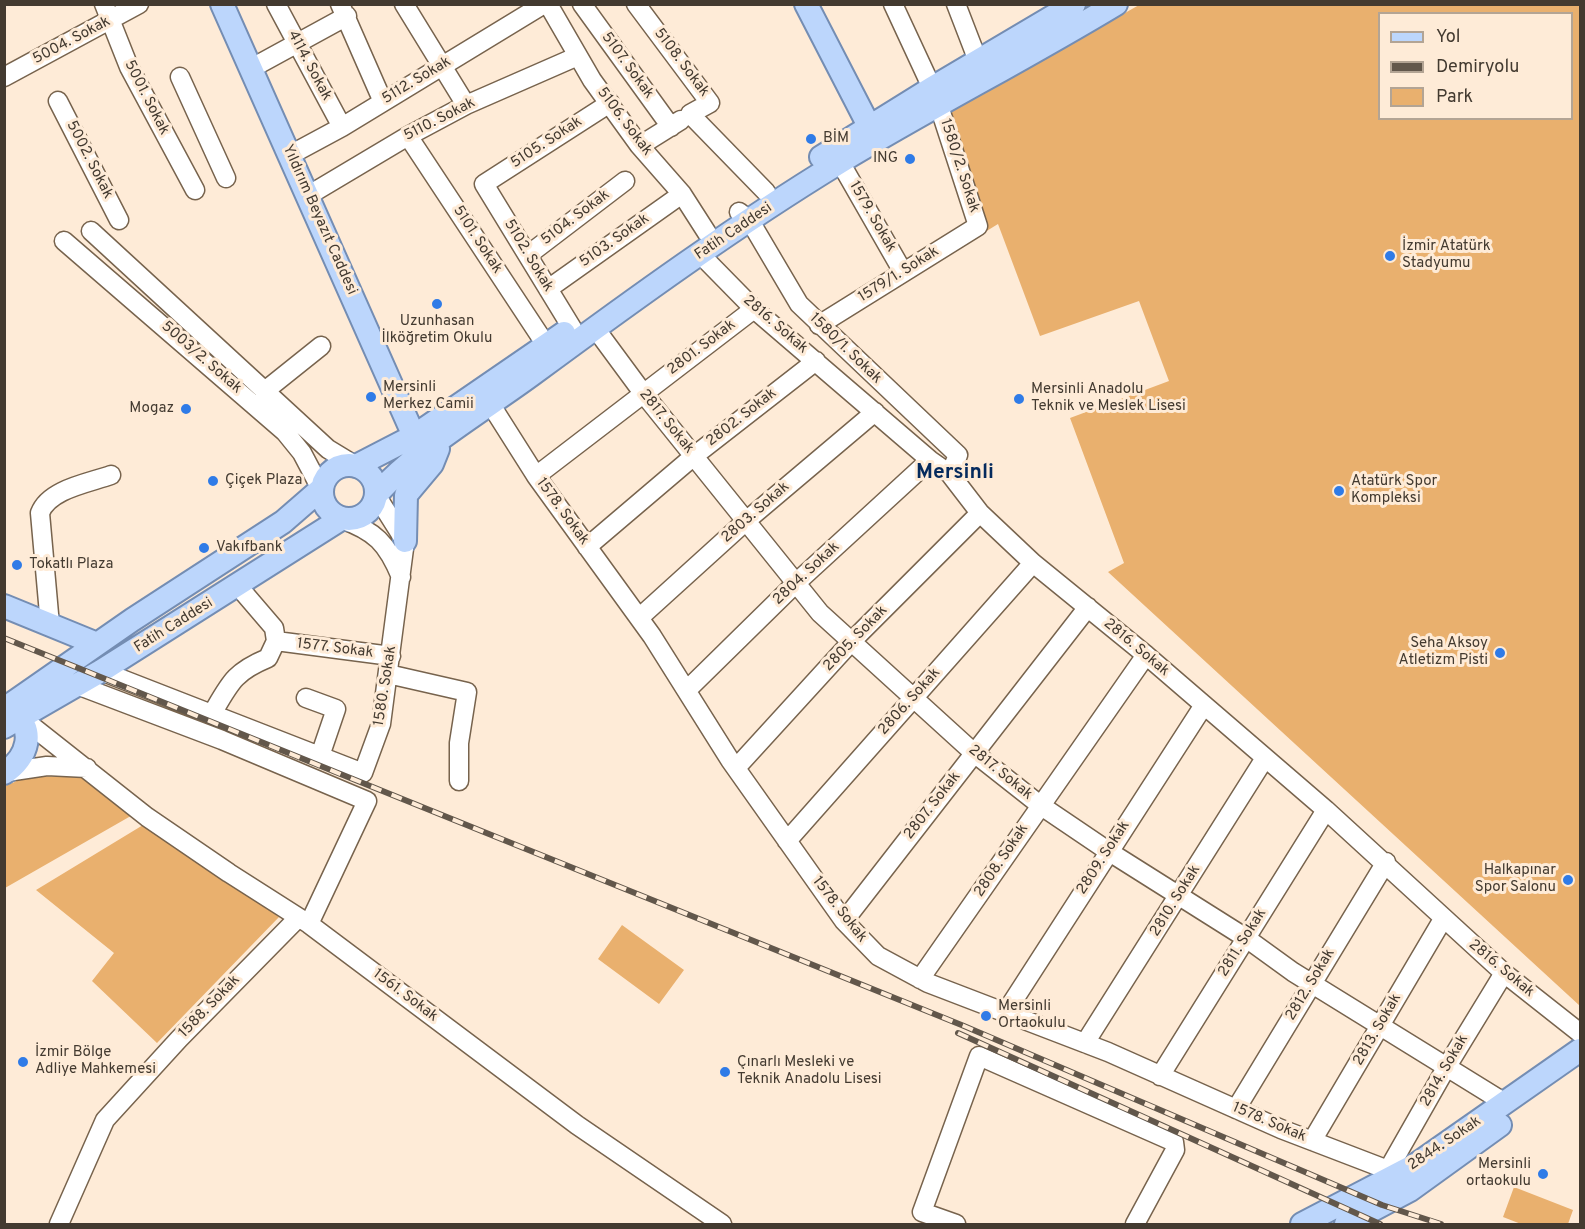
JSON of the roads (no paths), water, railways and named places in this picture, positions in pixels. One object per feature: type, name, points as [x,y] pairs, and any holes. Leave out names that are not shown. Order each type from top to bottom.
[{"type":"main road","name":"Yıldırım Beyazıt Caddesi","points":[[222,4],[309,195],[414,436]]},
{"type":"main road","points":[[806,4],[869,126],[865,142],[840,162]]},
{"type":"main road","points":[[744,217],[766,192],[869,126],[935,97],[978,61],[1074,4]]},
{"type":"main road","name":"Fatih Caddesi","points":[[356,466],[414,436],[707,233],[744,217],[840,162],[935,97],[1116,4]]},
{"type":"main road","name":"Fatih Caddesi","points":[[376,495],[387,482],[442,440],[595,328],[700,255],[744,217]]},
{"type":"main road","points":[[405,542],[406,495],[432,464],[442,440]]},
{"type":"main road","points":[[348,465],[356,466],[371,477],[376,495],[374,503],[364,515],[357,519],[341,519],[326,507],[321,489],[323,482],[333,469],[348,465]]},
{"type":"main road","name":"Fatih Caddesi","points":[[8,710],[39,685],[98,644],[283,522],[321,489]]},
{"type":"main road","name":"Fatih Caddesi","points":[[8,710],[77,685],[238,586],[341,519]]},
{"type":"main road","points":[[4,606],[98,644]]},
{"type":"main road","points":[[6,772],[25,748],[27,733],[8,710]]},
{"type":"main road","name":"2844. Sokak","points":[[1302,1224],[1394,1178],[1581,1050]]},
{"type":"main road","name":"2844. Sokak","points":[[1346,1224],[1368,1215],[1410,1190],[1581,1068]]},
{"type":"street","name":"5004. Sokak","points":[[4,77],[107,12],[139,4]]},
{"type":"street","name":"4114. Sokak","points":[[276,4],[342,127]]},
{"type":"street","name":"5112. Sokak","points":[[290,155],[342,127],[544,4]]},
{"type":"street","name":"5106. Sokak","points":[[548,4],[578,56],[610,103],[682,194],[707,233]]},
{"type":"street","name":"5107. Sokak","points":[[582,4],[671,127]]},
{"type":"street","name":"5108. Sokak","points":[[636,4],[710,103],[690,114],[766,192]]},
{"type":"street","name":"1580/2. Sokak","points":[[893,4],[935,97],[978,226]]},
{"type":"street","points":[[956,4],[978,61]]},
{"type":"street","points":[[411,7],[442,66],[466,105]]},
{"type":"street","points":[[250,69],[297,43],[344,10],[383,102]]},
{"type":"street","name":"5001. Sokak","points":[[107,12],[129,67],[195,190]]},
{"type":"street","name":"5110. Sokak","points":[[309,195],[408,136],[466,105],[578,56]]},
{"type":"street","points":[[180,77],[226,178]]},
{"type":"street","name":"5002. Sokak","points":[[58,101],[119,220]]},
{"type":"street","name":"5105. Sokak","points":[[484,184],[610,103]]},
{"type":"street","points":[[641,145],[690,114]]},
{"type":"street","name":"5101. Sokak","points":[[408,136],[546,345]]},
{"type":"street","name":"1579. Sokak","points":[[840,162],[903,272]]},
{"type":"street","name":"5104. Sokak","points":[[528,255],[625,181]]},
{"type":"street","name":"5102. Sokak","points":[[484,184],[572,328]]},
{"type":"street","name":"5103. Sokak","points":[[548,289],[682,194]]},
{"type":"street","name":"1580/1. Sokak","points":[[744,217],[799,304],[958,454],[950,474]]},
{"type":"street","name":"1579/1. Sokak","points":[[819,325],[978,226]]},
{"type":"street","name":"5003/2. Sokak","points":[[91,231],[328,448],[356,466]]},
{"type":"street","name":"5003/2. Sokak","points":[[64,241],[261,410],[303,453],[321,489]]},
{"type":"street","name":"2816. Sokak","points":[[700,255],[754,309],[930,460],[950,474],[980,513],[1033,563],[1146,655],[1386,862],[1443,919],[1504,973],[1581,1033]]},
{"type":"street","name":"2801. Sokak","points":[[536,476],[754,309]]},
{"type":"street","name":"2817. Sokak","points":[[595,328],[643,393],[820,613],[974,753],[1040,805],[1108,851],[1246,938],[1312,984],[1505,1103]]},
{"type":"street","points":[[261,410],[266,390],[321,346]]},
{"type":"street","name":"2802. Sokak","points":[[587,547],[694,456],[816,361]]},
{"type":"street","name":"1578. Sokak","points":[[491,405],[536,476],[639,618],[736,768],[787,841],[844,921],[878,956],[921,979],[1085,1043],[1312,1141],[1388,1170]]},
{"type":"street","name":"2803. Sokak","points":[[639,618],[746,521],[875,412]]},
{"type":"street","name":"2804. Sokak","points":[[687,690],[796,583],[930,460]]},
{"type":"street","points":[[50,625],[40,513],[51,497],[111,475]]},
{"type":"street","points":[[376,495],[405,542]]},
{"type":"street","name":"2805. Sokak","points":[[736,768],[852,641],[980,513]]},
{"type":"street","points":[[341,519],[359,525],[383,543],[391,551],[402,580]]},
{"type":"street","name":"1580. Sokak","points":[[101,671],[363,773],[381,724],[402,580],[405,542]]},
{"type":"street","name":"2806. Sokak","points":[[787,841],[1033,563]]},
{"type":"street","name":"1577. Sokak","points":[[238,586],[274,628],[276,641],[389,665],[467,692],[459,743],[459,781]]},
{"type":"street","name":"2807. Sokak","points":[[844,921],[1088,607]]},
{"type":"street","points":[[212,714],[229,684],[244,668],[268,658],[276,641]]},
{"type":"street","name":"2808. Sokak","points":[[921,979],[1146,655]]},
{"type":"street","name":"1588. Sokak","points":[[59,1224],[105,1120],[179,1039],[303,921],[367,801],[222,740],[77,685]]},
{"type":"street","points":[[306,698],[336,709],[320,756]]},
{"type":"street","name":"2809. Sokak","points":[[1006,1012],[1204,705]]},
{"type":"street","name":"1561. Sokak","points":[[8,710],[147,816],[303,921],[577,1125],[722,1224]]},
{"type":"street","name":"2810. Sokak","points":[[1085,1043],[1266,758]]},
{"type":"street","points":[[6,772],[47,766],[87,768]]},
{"type":"street","name":"2811. Sokak","points":[[1160,1076],[1326,810]]},
{"type":"street","name":"2812. Sokak","points":[[1236,1109],[1386,862]]},
{"type":"street","name":"2813. Sokak","points":[[1312,1141],[1443,919]]},
{"type":"street","name":"2814. Sokak","points":[[1388,1170],[1504,973]]},
{"type":"street","points":[[956,1224],[919,1218],[979,1056],[1174,1142],[1175,1150],[1135,1224]]},
{"type":"railway","points":[[4,638],[964,1026],[1382,1205],[1441,1224]]},
{"type":"railway","points":[[958,1033],[1380,1224]]},
{"type":"place","name":"BİM","points":[[811,139]]},
{"type":"place","name":"ING","points":[[910,159]]},
{"type":"place","name":"İzmir Atatürk Stadyumu","points":[[1390,256]]},
{"type":"place","name":"Uzunhasan İlköğretim Okulu","points":[[437,304]]},
{"type":"place","name":"Mersinli Merkez Camii","points":[[371,397]]},
{"type":"place","name":"Mersinli Anadolu Teknik ve Meslek Lisesi","points":[[1019,399]]},
{"type":"place","name":"Mogaz","points":[[186,409]]},
{"type":"place","name":"Çiçek Plaza","points":[[213,481]]},
{"type":"place","name":"Atatürk Spor Kompleksi","points":[[1339,491]]},
{"type":"place","name":"Vakıfbank","points":[[204,548]]},
{"type":"place","name":"Tokatlı Plaza","points":[[17,565]]},
{"type":"place","name":"Seha Aksoy Atletizm Pisti","points":[[1500,653]]},
{"type":"place","name":"Halkapınar Spor Salonu","points":[[1568,880]]},
{"type":"place","name":"Mersinli Ortaokulu","points":[[986,1016]]},
{"type":"place","name":"İzmir Bölge Adliye Mahkemesi","points":[[23,1062]]},
{"type":"place","name":"Çınarlı Mesleki ve Teknik Anadolu Lisesi","points":[[725,1072]]},
{"type":"place","name":"Mersinli ortaokulu","points":[[1543,1174]]},
{"type":"district","name":"Mersinli","points":[[955,474]]}]
